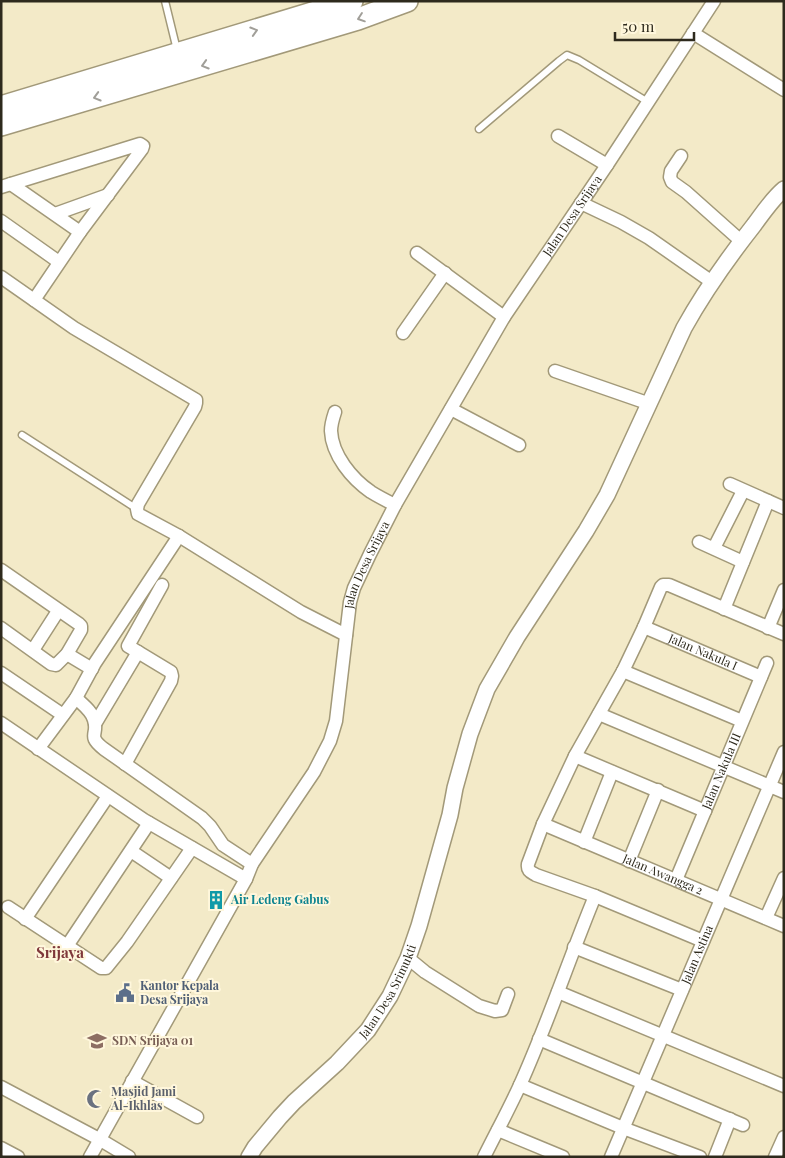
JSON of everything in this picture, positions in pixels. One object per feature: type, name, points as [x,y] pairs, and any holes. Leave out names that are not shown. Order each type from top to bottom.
[{"type":"highway","points":[[1,125],[142,74],[178,53],[352,1]]},
{"type":"highway","points":[[1,107],[358,20],[406,1]]},
{"type":"street","name":"Jalan Desa Srijaya","points":[[90,1157],[246,879],[252,864],[314,772],[330,741],[336,721],[350,602],[354,588],[395,505],[504,317],[714,1]]},
{"type":"street","points":[[693,33],[782,86]]},
{"type":"street","points":[[558,136],[606,165]]},
{"type":"street","points":[[6,185],[142,144],[143,146],[80,232],[34,300]]},
{"type":"street","points":[[682,156],[672,171],[670,177],[672,182],[741,241]]},
{"type":"street","points":[[6,185],[55,214],[80,232]]},
{"type":"street","name":"Jalan Desa Srimukti","points":[[248,1157],[255,1146],[294,1102],[337,1063],[368,1030],[390,996],[408,958],[419,926],[470,734],[487,689],[517,636],[586,531],[607,495],[684,328],[697,305],[741,241],[773,200],[784,190]]},
{"type":"street","points":[[55,214],[108,195]]},
{"type":"street","points":[[581,203],[649,238],[712,282]]},
{"type":"street","points":[[1,222],[59,262]]},
{"type":"street","points":[[417,253],[504,317]]},
{"type":"street","points":[[403,334],[445,273]]},
{"type":"street","points":[[1,277],[74,328],[196,400],[195,407],[138,504],[138,514],[179,536],[302,612],[346,635]]},
{"type":"street","points":[[555,371],[650,404]]},
{"type":"street","points":[[451,409],[520,445]]},
{"type":"street","points":[[335,412],[331,430],[332,439],[341,461],[350,473],[370,491],[395,505]]},
{"type":"street","points":[[730,484],[784,508]]},
{"type":"street","points":[[714,548],[743,491]]},
{"type":"street","points":[[724,609],[768,502]]},
{"type":"street","points":[[38,749],[76,698],[93,666],[179,536]]},
{"type":"street","points":[[699,542],[744,562]]},
{"type":"street","points":[[1,570],[81,626],[80,634],[69,651],[58,664],[54,665],[1,628]]},
{"type":"street","points":[[125,764],[172,676],[171,672],[128,646],[162,585]]},
{"type":"street","points":[[703,942],[595,896],[536,875],[529,871],[528,864],[542,824],[575,756],[623,671],[663,585],[669,585],[784,634]]},
{"type":"street","points":[[768,628],[784,590]]},
{"type":"street","points":[[33,650],[58,610]]},
{"type":"street","name":"Jalan Nakula I","points":[[644,627],[761,677]]},
{"type":"street","points":[[69,651],[93,666]]},
{"type":"street","points":[[95,724],[138,652]]},
{"type":"street","name":"Jalan Nakula III","points":[[676,880],[767,663]]},
{"type":"street","points":[[623,671],[742,721]]},
{"type":"street","points":[[1,673],[63,715]]},
{"type":"street","points":[[76,698],[93,717],[96,743],[202,818],[223,845],[252,864]]},
{"type":"street","points":[[599,714],[784,792]]},
{"type":"street","points":[[1,724],[149,823],[246,879]]},
{"type":"street","name":"Jalan Astina","points":[[611,1157],[784,752]]},
{"type":"street","points":[[575,756],[705,811]]},
{"type":"street","points":[[584,842],[612,772]]},
{"type":"street","points":[[629,861],[658,790]]},
{"type":"street","points":[[25,919],[108,796]]},
{"type":"street","points":[[67,946],[149,823]]},
{"type":"street","name":"Jalan Awangga 2","points":[[542,824],[784,926]]},
{"type":"street","points":[[8,907],[104,969],[108,967],[192,848]]},
{"type":"street","points":[[131,851],[171,878]]},
{"type":"street","points":[[766,918],[784,878]]},
{"type":"street","points":[[484,1157],[520,1085],[595,896]]},
{"type":"street","points":[[574,947],[682,990]]},
{"type":"street","points":[[408,958],[425,972],[479,1006],[495,1011],[502,1010],[508,994]]},
{"type":"street","points":[[558,992],[784,1086]]},
{"type":"street","points":[[539,1039],[743,1126]]},
{"type":"street","points":[[132,1081],[197,1117]]},
{"type":"street","points":[[520,1085],[623,1128],[700,1157]]},
{"type":"street","points":[[1,1087],[100,1139],[129,1157]]},
{"type":"street","points":[[715,1157],[730,1119]]},
{"type":"street","points":[[498,1130],[563,1157]]},
{"type":"street","points":[[775,1157],[784,1137]]},
{"type":"street","points":[[1,1148],[18,1157]]},
{"type":"lane","points":[[164,1],[178,53]]},
{"type":"lane","points":[[479,129],[567,55],[648,102]]},
{"type":"lane","points":[[22,434],[137,509]]},
{"type":"place","name":"Air Ledeng Gabus","points":[[216,900]]},
{"type":"place","name":"Kantor Kepala Desa Srijaya","points":[[125,993]]},
{"type":"place","name":"SDN Srijaya 01","points":[[97,1041]]},
{"type":"place","name":"Masjid Jami Al-Ikhlas","points":[[96,1099]]},
{"type":"district","name":"Srijaya","points":[[60,953]]}]
